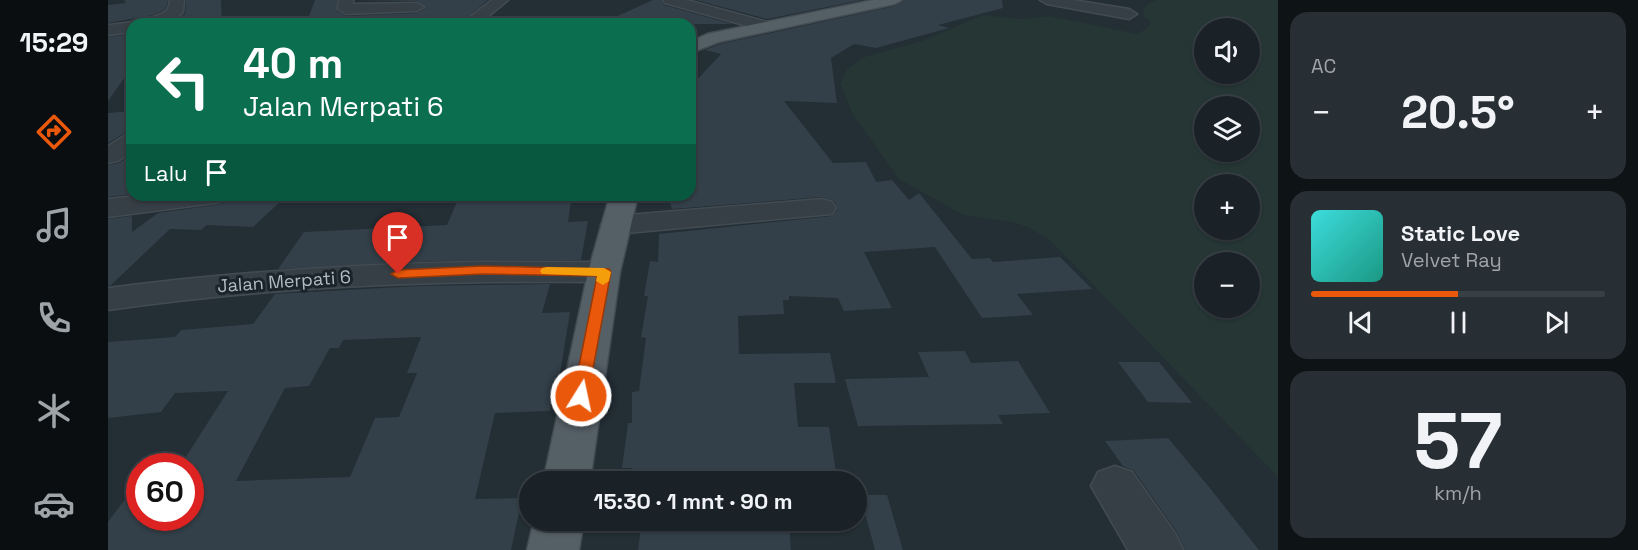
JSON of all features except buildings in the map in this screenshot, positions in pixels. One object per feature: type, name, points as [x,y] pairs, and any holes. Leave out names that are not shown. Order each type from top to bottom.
[{"type":"main road","points":[[696,45],[713,38],[765,26],[895,0]]},
{"type":"main road","points":[[568,471],[604,272],[620,210]]},
{"type":"main road","points":[[553,550],[557,531]]},
{"type":"street","points":[[163,18],[175,12],[177,0]]},
{"type":"street","points":[[346,0],[346,9],[418,4]]},
{"type":"street","points":[[477,18],[501,0]]},
{"type":"street","points":[[670,0],[765,26]]},
{"type":"street","points":[[1047,0],[1129,14]]},
{"type":"street","points":[[410,18],[418,4]]},
{"type":"street","points":[[108,30],[126,27]]},
{"type":"street","points":[[108,208],[166,201]]},
{"type":"street","points":[[620,210],[822,208]]},
{"type":"street","name":"Jalan Merpati 6","points":[[108,299],[188,287],[355,276],[483,270],[604,272]]},
{"type":"street","points":[[1115,486],[1157,550]]},
{"type":"shaded area","points":[[1157,0],[1278,0],[1278,477],[1052,242],[1030,228],[1012,222],[963,215],[899,179],[853,115],[840,84],[847,69],[864,57],[922,41],[983,15],[1022,19],[1050,16],[1137,34],[1146,29],[1151,22],[1144,17],[1143,10],[1148,4]]},
{"type":"slow traffic","points":[[547,271],[604,272],[603,281]]},
{"type":"route","points":[[398,274],[483,270],[604,272],[581,396]]}]
